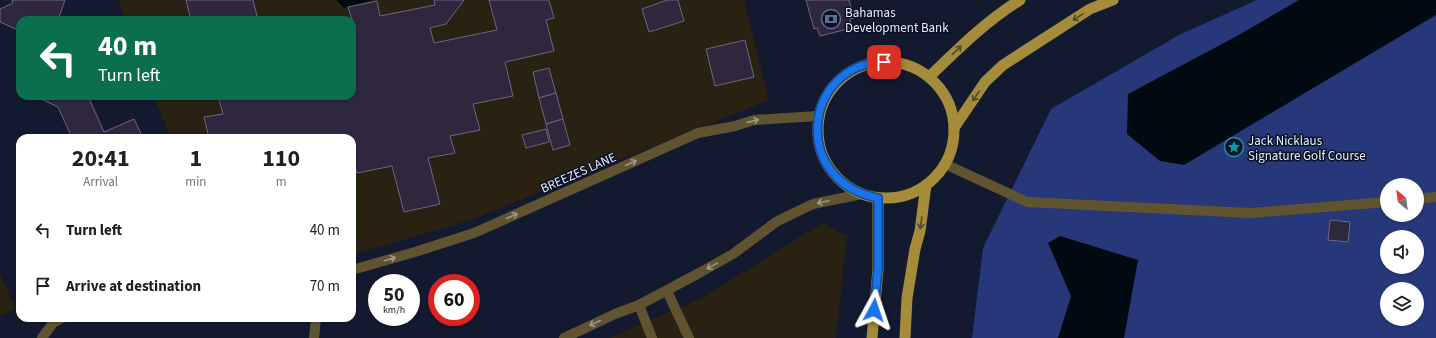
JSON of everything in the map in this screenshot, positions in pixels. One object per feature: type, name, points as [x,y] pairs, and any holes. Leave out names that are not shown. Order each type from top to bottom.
[{"type":"main road","points":[[929,77],[974,34],[1000,12],[1020,0]]},
{"type":"main road","points":[[954,128],[985,82],[1003,64],[1090,10],[1113,0]]},
{"type":"main road","points":[[876,62],[892,62],[911,66],[929,77],[942,91],[949,104],[953,116],[954,128],[950,152],[945,164],[937,175],[915,192],[897,197],[878,198],[862,194],[841,182],[827,166],[818,144],[818,116],[829,92],[836,83],[848,73],[862,66],[876,62]]},
{"type":"main road","points":[[905,338],[907,298],[915,249],[920,231],[926,185]]},
{"type":"main road","points":[[872,338],[878,269],[878,198]]},
{"type":"lane","name":"BREEZES LANE","points":[[356,269],[474,233],[698,133],[735,126],[754,120],[818,116]]},
{"type":"lane","points":[[945,164],[1027,202],[1251,212],[1380,203]]},
{"type":"lane","points":[[564,338],[614,314],[639,305],[733,254],[776,222],[787,216],[813,204],[862,194]]},
{"type":"lane","points":[[1424,199],[1436,198]]},
{"type":"lane","points":[[667,290],[689,338]]},
{"type":"lane","points":[[639,305],[652,338]]},
{"type":"lane","points":[[42,338],[55,322]]},
{"type":"lane","points":[[314,338],[316,322]]},
{"type":"shaded area","points":[[118,0],[744,0],[769,100],[471,220],[356,254],[356,134],[168,134],[156,100],[356,100],[356,16],[124,16]]},
{"type":"shaded area","points":[[336,0],[373,0],[344,8]]},
{"type":"shaded area","name":"Jack Nicklaus Signature Golf Course","points":[[1257,0],[1436,0],[1436,338],[972,338],[983,248],[1051,109],[1179,35]]},
{"type":"shaded area","points":[[1299,0],[1436,0],[1436,15],[1184,165],[1160,161],[1127,134],[1128,94],[1237,36]]},
{"type":"shaded area","points":[[822,223],[847,236],[836,338],[610,338],[702,298]]},
{"type":"shaded area","points":[[1060,236],[1138,260],[1124,338],[1058,338],[1071,296],[1048,243]]},
{"type":"shaded area","points":[[0,274],[16,309],[0,316]]},
{"type":"building","points":[[12,0],[65,0],[59,16],[16,16],[16,29],[0,22],[0,9],[13,3]]},
{"type":"building","points":[[186,0],[253,0],[257,16],[190,16]]},
{"type":"building","points":[[434,0],[464,0],[446,24],[430,28],[434,43],[497,30],[489,0],[549,0],[554,18],[546,20],[554,51],[505,62],[513,96],[473,104],[480,130],[450,136],[455,153],[428,158],[440,204],[404,212],[392,166],[357,173],[356,134],[208,134],[204,117],[223,114],[219,100],[356,100],[356,16],[351,16],[348,7],[377,1],[380,16],[435,5]]},
{"type":"building","points":[[667,0],[678,0],[684,21],[649,32],[642,9]]},
{"type":"building","name":"Bahamas Development Bank","points":[[806,0],[849,0],[854,18],[850,19],[852,28],[820,36],[817,28],[814,29]]},
{"type":"building","points":[[745,40],[754,77],[715,86],[706,49]]},
{"type":"building","points":[[549,68],[556,93],[539,98],[533,72]]},
{"type":"building","points":[[556,93],[563,119],[546,124],[539,98]]},
{"type":"building","points":[[43,100],[90,100],[104,132],[134,119],[141,134],[70,134],[58,107]]},
{"type":"building","points":[[563,119],[570,145],[553,150],[546,124]]},
{"type":"building","points":[[546,129],[549,142],[526,148],[522,135]]},
{"type":"building","points":[[1330,220],[1350,222],[1348,242],[1328,240]]},
{"type":"place","name":"Bahamas Development Bank","points":[[831,19]]},
{"type":"place","name":"Jack Nicklaus Signature Golf Course","points":[[1234,147]]},
{"type":"route","points":[[874,310],[878,269],[878,198],[862,194],[851,189],[832,173],[822,156],[818,144],[817,128],[818,116],[822,105],[836,83],[848,73],[862,66],[876,62],[884,62]]}]
